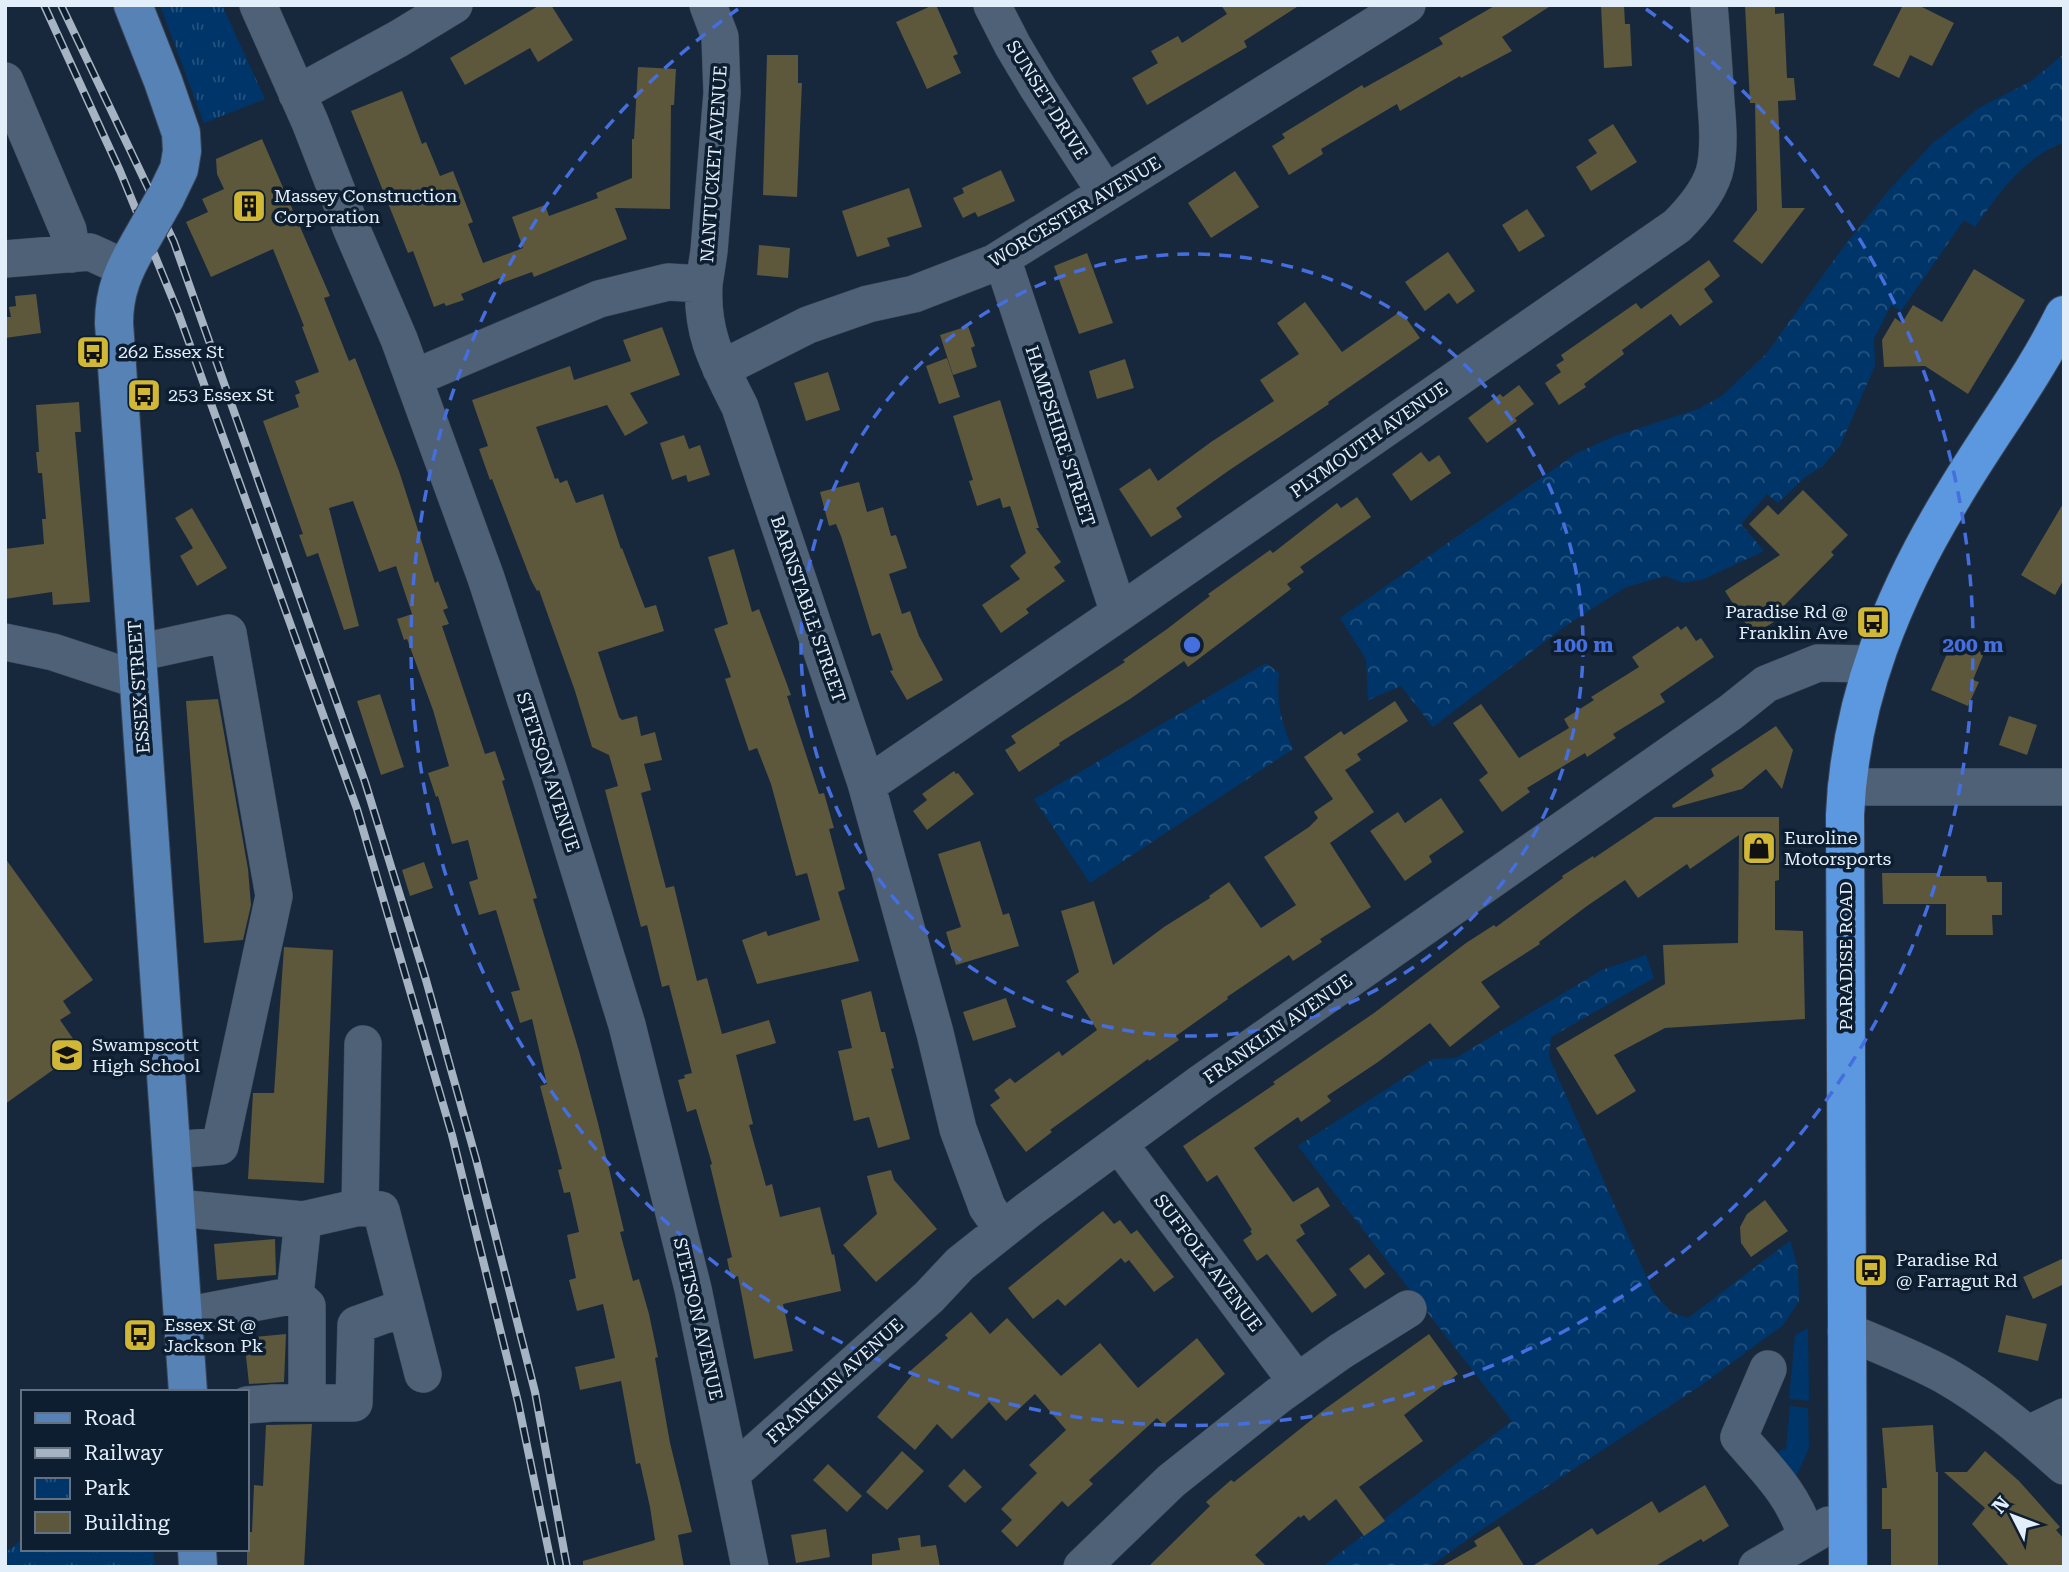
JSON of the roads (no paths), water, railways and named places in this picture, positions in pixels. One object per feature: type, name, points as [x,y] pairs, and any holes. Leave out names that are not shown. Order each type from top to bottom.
[{"type":"highway","name":"PARADISE ROAD","points":[[1848,1567],[1846,787],[1853,746],[1871,664],[1887,622],[1924,544],[2041,357],[2064,315]]},
{"type":"main road","name":"ESSEX STREET","points":[[133,5],[181,133],[182,151],[179,169],[117,286],[114,323],[188,1390]]},
{"type":"street","name":"STETSON AVENUE","points":[[258,5],[400,339],[486,578],[552,781],[627,1025],[693,1289],[750,1567]]},
{"type":"street","points":[[297,94],[454,5]]},
{"type":"street","name":"NANTUCKET AVENUE","points":[[704,284],[710,248],[722,82],[720,37],[708,5]]},
{"type":"street","name":"SUNSET DRIVE","points":[[992,5],[1013,46],[1106,193]]},
{"type":"street","name":"WORCESTER AVENUE","points":[[721,369],[808,325],[868,304],[914,294],[959,278],[1002,258],[1406,5]]},
{"type":"street","name":"PLYMOUTH AVENUE","points":[[867,785],[1652,244],[1694,209],[1714,174],[1717,155],[1709,5]]},
{"type":"street","points":[[5,81],[68,230],[72,254]]},
{"type":"street","points":[[5,259],[90,252],[132,255]]},
{"type":"street","name":"HAMPSHIRE STREET","points":[[1002,258],[1119,613]]},
{"type":"street","points":[[414,378],[599,299],[667,282],[704,284]]},
{"type":"street","name":"BARNSTABLE STREET","points":[[704,284],[705,329],[740,407],[867,785],[935,1033],[958,1129],[987,1207],[1003,1230]]},
{"type":"street","points":[[5,642],[138,667],[228,633],[274,896],[220,1146],[173,1150]]},
{"type":"street","name":"FRANKLIN AVENUE","points":[[731,1474],[929,1297],[960,1264],[1201,1083],[1731,712],[1766,684],[1818,663],[1871,664]]},
{"type":"street","points":[[1846,787],[2064,787]]},
{"type":"street","points":[[360,1207],[363,1044]]},
{"type":"street","name":"SUFFOLK AVENUE","points":[[1119,1144],[1297,1382]]},
{"type":"street","points":[[177,1208],[303,1220],[360,1207],[381,1210],[423,1374]]},
{"type":"street","points":[[295,1295],[303,1220]]},
{"type":"street","points":[[184,1316],[295,1295]]},
{"type":"street","points":[[295,1295],[307,1306],[307,1403]]},
{"type":"street","points":[[248,1405],[354,1403],[356,1325],[406,1307]]},
{"type":"street","points":[[1082,1567],[1171,1481],[1297,1382],[1408,1309]]},
{"type":"street","points":[[1846,1331],[1943,1375],[1973,1393],[2029,1434],[2064,1466]]},
{"type":"street","points":[[1768,1368],[1739,1437],[1789,1496],[1801,1518],[1807,1538]]},
{"type":"street","points":[[2029,1434],[2064,1417]]},
{"type":"street","points":[[1757,1567],[1847,1515]]},
{"type":"railway","points":[[44,5],[120,171],[178,312],[357,809],[452,1135],[518,1402],[552,1567]]},
{"type":"railway","points":[[61,5],[174,242],[365,782],[426,980],[476,1159],[535,1392],[567,1567]]},
{"type":"place","name":"Massey Construction Corporation","points":[[249,206]]},
{"type":"place","name":"262 Essex St","points":[[93,352]]},
{"type":"place","name":"253 Essex St","points":[[144,395]]},
{"type":"place","name":"Paradise Rd @ Franklin Ave","points":[[1873,622]]},
{"type":"place","name":"Euroline Motorsports","points":[[1759,848]]},
{"type":"place","name":"Swampscott High School","points":[[67,1055]]},
{"type":"place","name":"Paradise Rd @ Farragut Rd","points":[[1871,1270]]},
{"type":"place","name":"Essex St @ Jackson Pk","points":[[140,1335]]}]
